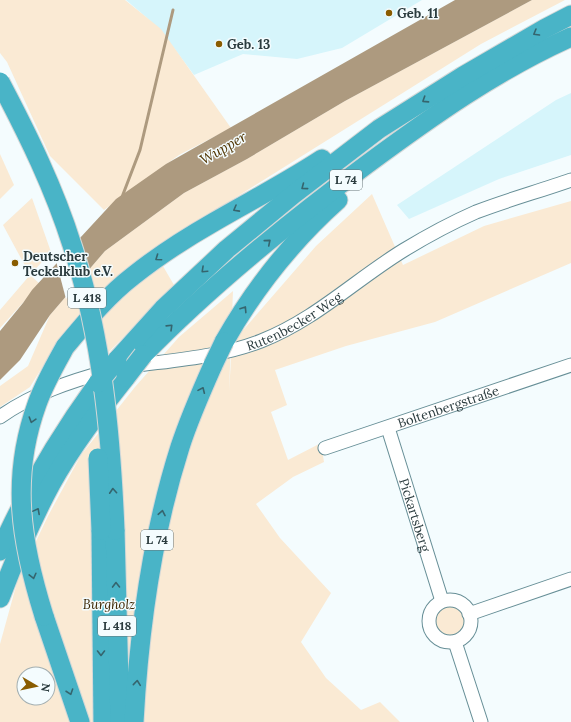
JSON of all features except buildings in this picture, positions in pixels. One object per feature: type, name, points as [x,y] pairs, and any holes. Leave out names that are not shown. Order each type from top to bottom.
[{"type":"highway","name":"L 74","points":[[0,551],[28,491],[47,459],[98,383],[164,309],[227,249],[294,194],[379,129],[462,76],[571,15]]},
{"type":"highway","name":"L 74","points":[[0,598],[14,561],[33,519],[52,483],[86,429],[143,355],[174,324],[236,268],[295,219],[347,179],[467,94],[512,67],[571,37]]},
{"type":"highway","name":"L 74","points":[[134,722],[147,592],[164,502],[188,425],[213,365],[224,342],[252,296],[291,247],[322,215],[355,185],[468,101],[516,72],[571,44]]},
{"type":"highway","name":"L 418","points":[[0,82],[33,145],[52,189],[72,245],[91,318],[104,393],[112,471],[108,530],[103,722]]},
{"type":"highway","name":"L 418","points":[[0,107],[41,194],[61,248],[75,298],[85,349],[92,399],[98,469],[108,530],[120,722]]},
{"type":"highway","name":"L 418","points":[[80,722],[44,616],[35,584],[21,517],[20,489],[22,462],[28,432],[37,403],[49,375],[66,347],[98,308],[132,276],[214,222],[311,166],[357,135],[379,129]]},
{"type":"street","name":"Rutenbecker Weg","points":[[0,417],[27,400],[56,387],[96,374],[125,366],[203,356],[238,348],[290,329],[321,309],[376,269],[427,236],[476,213],[571,180]]},
{"type":"street","name":"Boltenbergstraße","points":[[325,448],[571,366]]},
{"type":"street","name":"Pickartsberg","points":[[388,428],[442,601]]},
{"type":"street","points":[[469,614],[571,580]]},
{"type":"street","points":[[449,600],[461,604],[469,614],[470,625],[468,631],[461,639],[455,642],[441,641],[431,632],[429,617],[431,610],[442,601],[449,600]]},
{"type":"street","points":[[455,642],[482,722]]},
{"type":"shaded area","points":[[126,0],[422,0],[342,48],[297,59],[243,54],[194,75],[160,29]]},
{"type":"shaded area","points":[[571,93],[571,155],[499,179],[409,219],[397,205],[556,100]]},
{"type":"green space","points":[[0,0],[125,0],[161,29],[231,128],[179,155],[104,210],[50,156],[7,62],[0,53]]},
{"type":"green space","points":[[532,0],[565,0],[481,44],[153,249],[174,285],[107,354],[96,301],[58,342],[30,387],[0,407],[0,386],[28,366],[50,315],[105,251],[184,193],[247,159],[345,101]]},
{"type":"green space","points":[[0,154],[14,185],[0,199]]},
{"type":"green space","name":"Burgholz","points":[[372,194],[403,265],[484,226],[571,201],[571,263],[435,322],[346,346],[275,370],[287,405],[271,412],[288,460],[321,443],[324,462],[293,477],[256,504],[280,538],[331,593],[301,642],[326,678],[361,710],[380,702],[400,722],[0,722],[0,644],[18,579],[48,516],[81,455],[135,387],[179,337],[233,291],[229,392],[232,343],[316,246]]},
{"type":"green space","points":[[32,198],[51,252],[30,275],[3,225]]},
{"type":"green space","points":[[30,275],[40,284],[0,328],[0,310]]},
{"type":"green space","points":[[450,604],[462,609],[467,621],[462,633],[450,638],[438,633],[433,621],[438,609]]},
{"type":"water","name":"Wupper","points":[[455,0],[532,0],[345,101],[247,159],[184,193],[105,251],[50,315],[20,360],[0,380],[0,331],[32,290],[116,199],[166,164]]},
{"type":"pier","points":[[78,238],[88,273],[66,299],[56,261]]},
{"type":"waterway","points":[[122,197],[140,150],[173,10]]},
{"type":"place","name":"Geb. 11","points":[[389,13]]},
{"type":"place","name":"Geb. 13","points":[[219,44]]},
{"type":"place","name":"Deutscher Teckelklub e.V.","points":[[15,263]]}]
